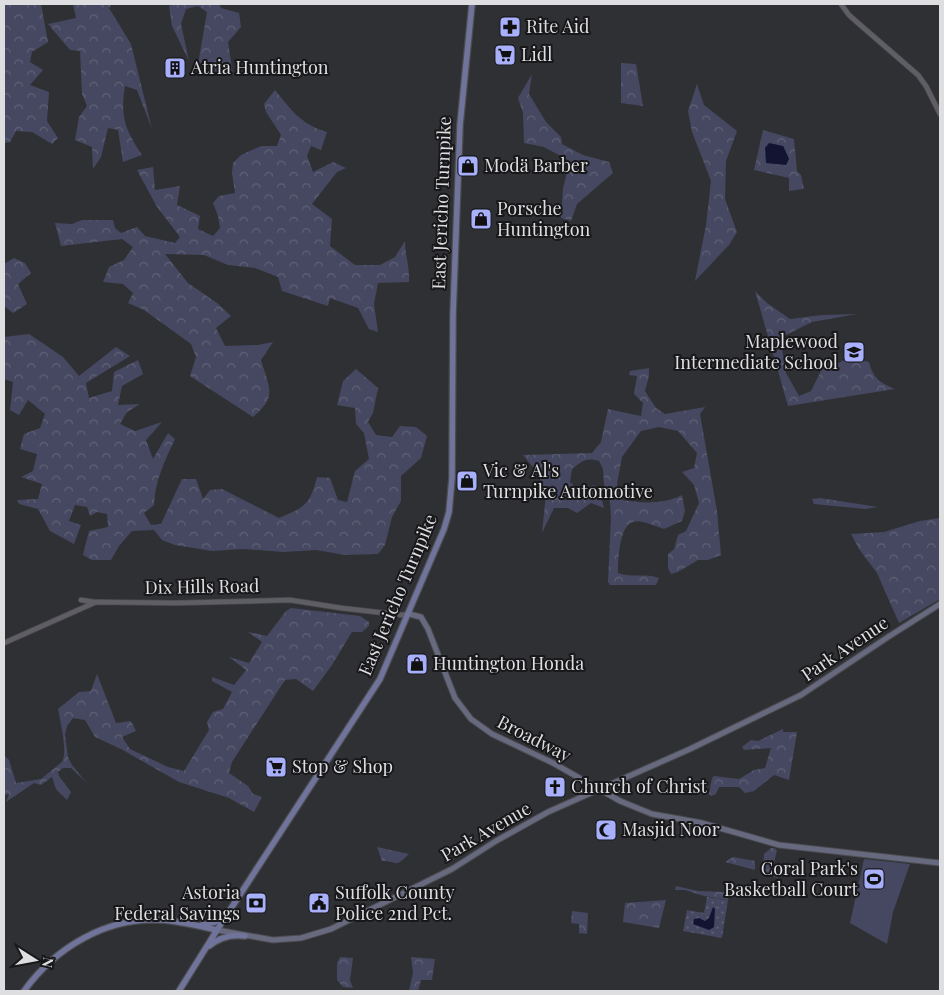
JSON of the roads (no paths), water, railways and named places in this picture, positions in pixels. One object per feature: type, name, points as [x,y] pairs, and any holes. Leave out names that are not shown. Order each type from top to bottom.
[{"type":"main road","name":"East Jericho Turnpike","points":[[179,991],[380,680],[444,529],[451,497],[453,315],[459,145],[472,4]]},
{"type":"main road","name":"Park Avenue","points":[[217,930],[263,939],[287,939],[313,935],[331,929],[452,869],[548,812],[690,749],[800,695],[940,604]]},
{"type":"main road","name":"Broadway","points":[[409,614],[422,617],[455,698],[471,719],[492,734],[553,763],[620,801],[646,812],[694,821],[779,845],[940,863]]},
{"type":"main road","points":[[199,926],[215,922],[228,914]]},
{"type":"main road","points":[[24,991],[55,957],[75,942],[96,932],[123,924],[150,920],[162,920],[217,930]]},
{"type":"main road","points":[[199,926],[205,929],[208,934],[204,951]]},
{"type":"main road","points":[[204,951],[224,937],[232,935],[245,936]]},
{"type":"street","points":[[841,4],[858,24],[918,75],[926,86],[940,114]]},
{"type":"street","points":[[81,600],[96,602]]},
{"type":"street","name":"Dix Hills Road","points":[[4,643],[96,602],[290,600],[341,608],[402,615],[409,614]]},
{"type":"place","name":"Rite Aid","points":[[510,27]]},
{"type":"place","name":"Lidl","points":[[505,55]]},
{"type":"place","name":"Atria Huntington","points":[[175,68]]},
{"type":"place","name":"Modä Barber","points":[[468,166]]},
{"type":"place","name":"Porsche Huntington","points":[[481,219]]},
{"type":"place","name":"Maplewood Intermediate School","points":[[854,352]]},
{"type":"place","name":"Vic & Al's Turnpike Automotive","points":[[467,481]]},
{"type":"place","name":"Huntington Honda","points":[[417,664]]},
{"type":"place","name":"Stop & Shop","points":[[276,767]]},
{"type":"place","name":"Church of Christ","points":[[555,787]]},
{"type":"place","name":"Masjid Noor","points":[[606,830]]},
{"type":"place","name":"Coral Park's Basketball Court","points":[[874,879]]},
{"type":"place","name":"Astoria Federal Savings","points":[[256,903]]},
{"type":"place","name":"Suffolk County Police 2nd Pct.","points":[[319,903]]}]
